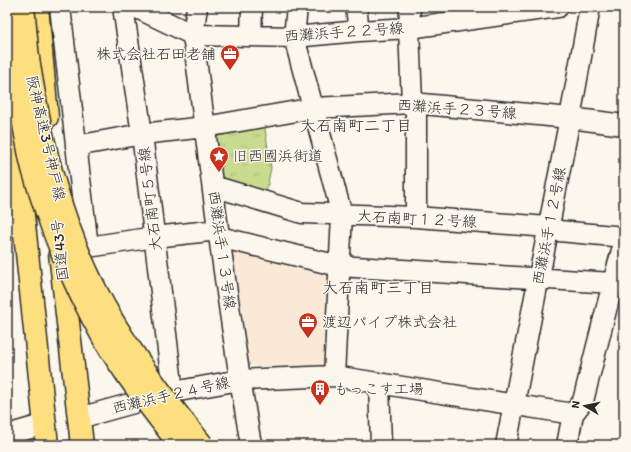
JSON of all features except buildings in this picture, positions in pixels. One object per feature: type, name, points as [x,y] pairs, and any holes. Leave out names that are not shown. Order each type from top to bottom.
[{"type":"highway","name":"阪神高速3号神戸線","points":[[23,7],[28,57],[48,161],[61,207],[77,249],[96,291],[118,330],[170,405],[202,445]]},
{"type":"highway","name":"国道43号","points":[[36,7],[63,280],[82,445]]},
{"type":"highway","name":"阪神高速3号神戸線","points":[[7,9],[13,64],[22,117],[34,171],[47,214],[61,250],[79,291],[104,338],[122,367],[153,411],[180,445]]},
{"type":"highway","points":[[7,86],[16,226],[46,435]]},
{"type":"street","points":[[60,7],[88,247],[63,280]]},
{"type":"street","name":"大石南町５号線","points":[[123,7],[142,134],[172,392]]},
{"type":"street","name":"西灘浜手２２号線","points":[[135,7],[160,13],[193,35],[294,37],[409,28],[558,7]]},
{"type":"street","name":"西灘浜手１３号線","points":[[197,7],[193,35],[240,380],[252,445]]},
{"type":"street","points":[[251,36],[252,7]]},
{"type":"street","points":[[297,7],[294,37],[342,214],[334,376]]},
{"type":"street","points":[[356,7],[358,31]]},
{"type":"street","points":[[410,7],[409,28],[412,102],[416,112],[416,217]]},
{"type":"street","name":"西灘浜手１２号線","points":[[506,445],[570,118],[590,7]]},
{"type":"street","name":"西灘浜手２３号線","points":[[76,146],[142,134],[205,127],[314,108],[412,102],[570,118],[624,126]]},
{"type":"street","name":"大石南町１２号線","points":[[213,186],[302,213],[416,217],[548,227],[559,231],[624,237]]},
{"type":"street","points":[[88,247],[155,237],[219,233],[339,266],[612,283]]},
{"type":"street","points":[[567,445],[573,414],[583,401],[612,283],[624,243]]},
{"type":"street","name":"西灘浜手２４号線","points":[[79,418],[172,392],[240,380],[334,376],[573,414]]},
{"type":"street","points":[[379,383],[381,445]]},
{"type":"street","points":[[7,435],[46,435]]},
{"type":"shaded area","points":[[237,245],[333,273],[326,362],[321,368],[251,366],[248,364],[231,252]]},
{"type":"green space","points":[[264,122],[271,168],[265,198],[217,182],[215,132]]},
{"type":"place","name":"株式会社石田老舗","points":[[230,71]]},
{"type":"place","name":"旧西國浜街道","points":[[219,173]]},
{"type":"place","name":"渡辺パイプ株式会社","points":[[308,339]]},
{"type":"place","name":"もっこす工場","points":[[320,406]]},
{"type":"district","name":"大石南町二丁目","points":[[356,125]]},
{"type":"district","name":"大石南町三丁目","points":[[378,287]]}]
